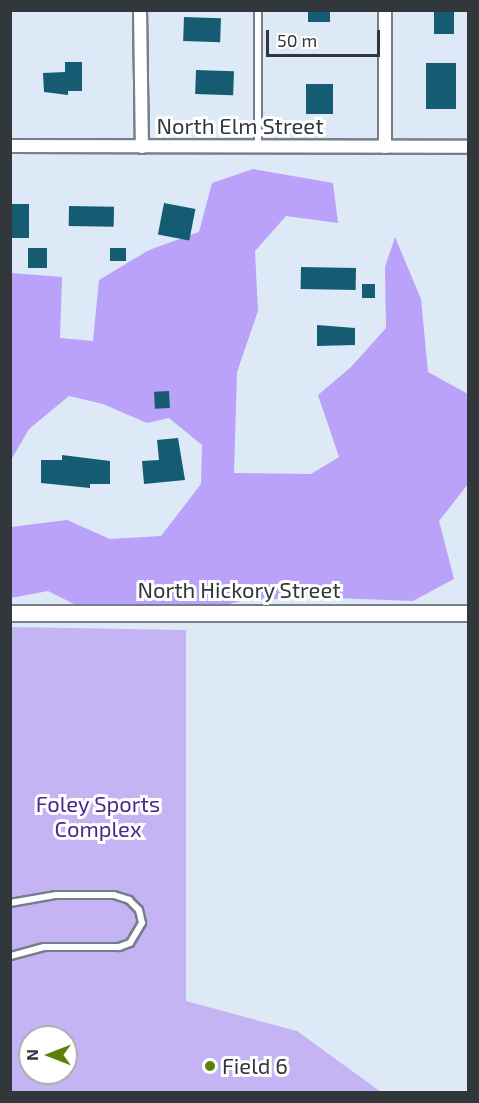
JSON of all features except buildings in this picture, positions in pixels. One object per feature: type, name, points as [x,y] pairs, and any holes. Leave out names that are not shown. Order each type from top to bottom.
[{"type":"street","points":[[140,10],[142,147]]},
{"type":"street","points":[[385,10],[385,147]]},
{"type":"street","name":"North Elm Street","points":[[10,146],[468,147]]},
{"type":"street","name":"North Hickory Street","points":[[10,613],[468,612]]},
{"type":"lane","points":[[258,10],[258,147]]},
{"type":"lane","points":[[10,903],[56,896],[114,895],[129,900],[139,910],[142,923],[130,943],[119,947],[44,947],[10,956]]},
{"type":"green space","name":"Foley Sports Complex","points":[[11,627],[186,630],[186,1001],[297,1031],[381,1092],[11,1092]]},
{"type":"shaded area","points":[[253,169],[333,183],[338,223],[286,216],[255,251],[258,311],[237,372],[234,473],[311,474],[339,457],[318,395],[351,367],[386,328],[385,267],[395,237],[421,299],[428,372],[468,394],[468,484],[439,521],[454,579],[413,601],[308,597],[241,601],[162,620],[80,607],[48,591],[11,598],[11,527],[67,520],[110,539],[161,536],[201,484],[202,445],[169,418],[147,423],[103,404],[69,396],[29,429],[11,460],[11,273],[62,277],[60,338],[93,341],[99,280],[149,250],[199,232],[212,183]]},
{"type":"place","name":"Field 6","points":[[210,1066]]}]
